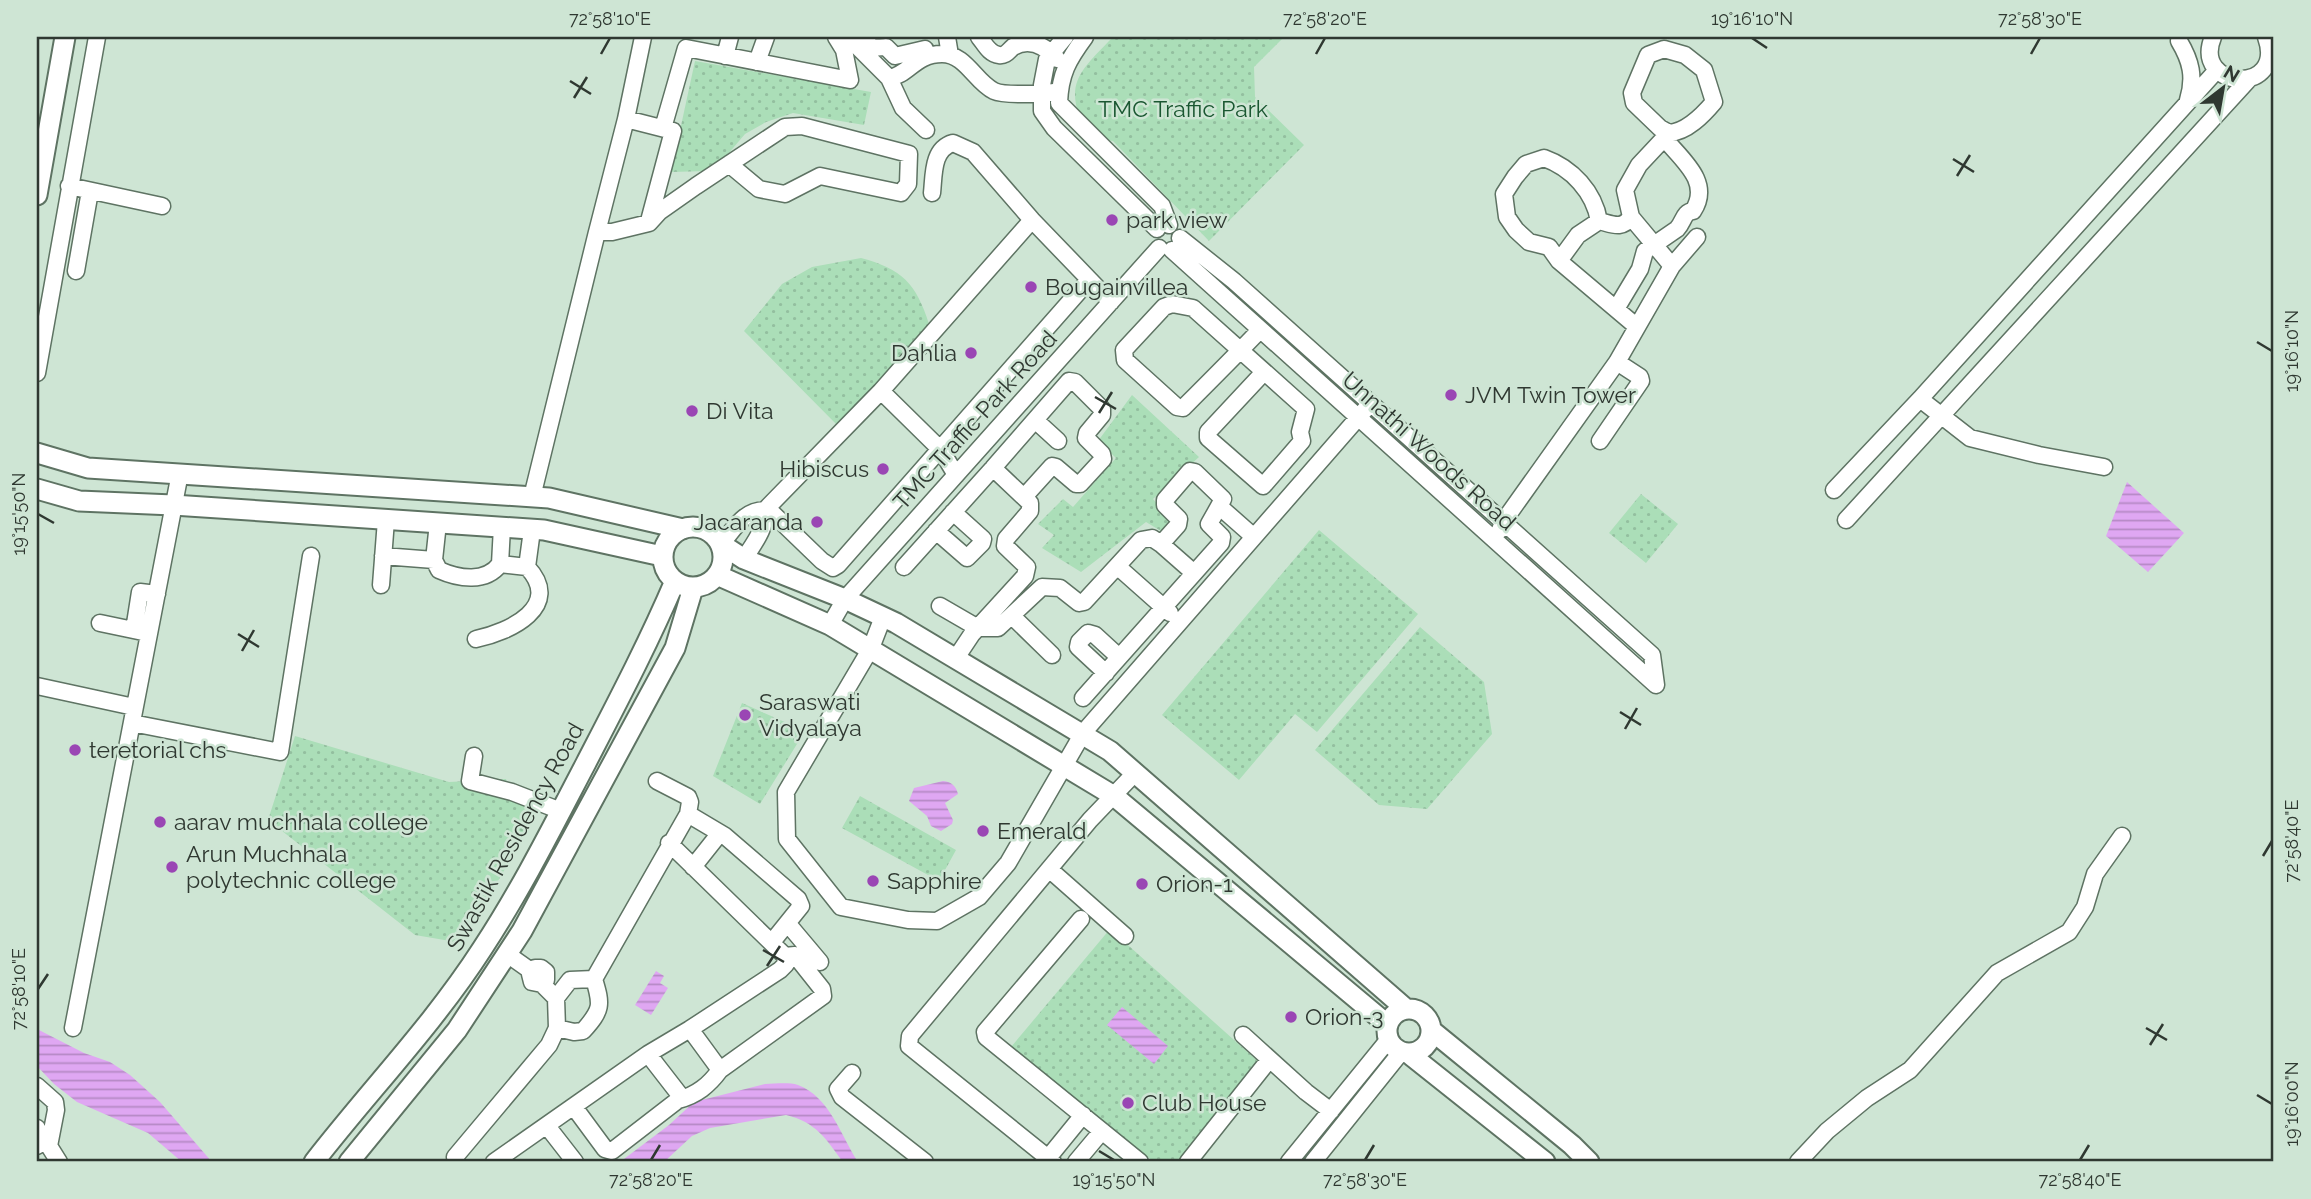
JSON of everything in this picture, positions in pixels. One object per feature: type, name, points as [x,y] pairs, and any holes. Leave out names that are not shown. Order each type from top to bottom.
[{"type":"main road","points":[[37,195],[65,37]]},
{"type":"main road","points":[[37,453],[88,468],[532,496],[683,529],[699,528],[706,531],[744,559],[883,617],[1110,751],[1406,1009],[1421,1013],[1429,1021],[1430,1037],[1422,1048],[1397,1042]]},
{"type":"main road","points":[[37,489],[79,501],[532,530],[663,556]]},
{"type":"main road","points":[[683,529],[669,539],[663,556],[665,570],[684,584],[707,584],[717,575],[723,559],[721,544]]},
{"type":"main road","points":[[717,575],[830,625],[1114,796],[1397,1042],[1545,1162]]},
{"type":"main road","name":"Swastik Residency Road","points":[[314,1162],[449,997],[482,950],[561,811],[650,640],[684,584]]},
{"type":"main road","name":"Swastik Residency Road","points":[[349,1162],[457,1030],[508,952],[674,648],[684,584]]},
{"type":"main road","points":[[482,950],[508,952],[497,925]]},
{"type":"main road","points":[[449,997],[469,1012]]},
{"type":"main road","points":[[1397,1042],[1394,1014],[1406,1009]]},
{"type":"main road","points":[[1431,1030],[1589,1162]]},
{"type":"street","points":[[37,373],[97,37]]},
{"type":"street","points":[[532,496],[626,119],[643,37]]},
{"type":"street","points":[[726,56],[730,37]]},
{"type":"street","points":[[757,62],[766,37]]},
{"type":"street","points":[[663,128],[685,48],[850,80],[844,50],[836,37]]},
{"type":"street","points":[[848,37],[889,78],[903,108],[926,130]]},
{"type":"street","points":[[864,37],[867,45],[872,48],[886,47],[895,56],[941,54],[948,45],[958,58],[996,92],[1041,103],[1059,97]]},
{"type":"street","points":[[979,37],[990,51],[999,55],[1007,54],[1015,46],[1035,39],[1065,68]]},
{"type":"street","points":[[1059,97],[1162,206],[1163,227],[1154,241],[1170,246],[1176,229],[1163,227],[1054,128],[1041,103],[1047,59],[1065,37]]},
{"type":"street","points":[[1059,97],[1065,68],[1085,37]]},
{"type":"street","points":[[2213,37],[2210,50],[2214,64]]},
{"type":"street","points":[[1846,520],[2249,79],[2263,69],[2267,62],[2269,45],[2266,37]]},
{"type":"street","points":[[2175,39],[2232,79],[2249,79]]},
{"type":"street","points":[[2175,39],[2188,55],[2192,71],[2188,102]]},
{"type":"street","points":[[1616,309],[1640,269],[1645,251],[1654,244],[1677,229],[1684,216],[1693,211],[1699,201],[1699,180],[1666,135],[1634,103],[1632,93],[1648,55],[1664,49],[1685,55],[1704,71],[1714,102],[1683,130],[1666,135],[1639,165],[1625,190],[1631,217],[1654,244],[1672,266]]},
{"type":"street","points":[[889,78],[899,75],[919,54]]},
{"type":"street","points":[[1834,490],[1920,399],[2188,102],[2214,64]]},
{"type":"street","points":[[626,119],[673,131],[649,223]]},
{"type":"street","points":[[597,232],[612,232],[649,223],[659,212],[729,164],[785,127],[802,126],[909,154],[908,184],[901,193],[820,176],[785,194],[759,189],[729,164]]},
{"type":"street","points":[[932,193],[938,153],[945,145],[953,143],[973,152],[1032,220],[1111,302]]},
{"type":"street","points":[[1599,221],[1597,207],[1583,184],[1567,169],[1544,159],[1526,164],[1504,194],[1507,217],[1516,230],[1529,243],[1549,247],[1559,261],[1636,326]]},
{"type":"street","points":[[69,186],[162,206]]},
{"type":"street","points":[[76,271],[90,191]]},
{"type":"street","points":[[1559,261],[1578,235],[1599,221],[1619,226],[1628,222],[1631,217]]},
{"type":"street","points":[[721,544],[746,514],[766,509],[881,391],[1032,220]]},
{"type":"street","points":[[1497,542],[1503,522],[1617,362],[1672,266],[1697,237]]},
{"type":"street","name":"TMC Traffic Park Road","points":[[830,625],[845,599],[1111,302],[1170,246]]},
{"type":"street","name":"Unnathi Woods Road","points":[[1170,246],[1234,281],[1652,655],[1656,685],[1357,418],[1170,246]]},
{"type":"street","points":[[766,509],[833,568],[941,450],[1089,280]]},
{"type":"street","points":[[1260,330],[1240,351],[1183,408],[1177,407],[1125,359],[1124,350],[1164,307],[1172,304],[1193,307],[1240,351],[1306,409],[1300,432],[1302,441],[1263,486]]},
{"type":"street","points":[[1600,441],[1641,381],[1640,377],[1617,362]]},
{"type":"street","points":[[1264,372],[1208,432],[1208,438],[1283,504]]},
{"type":"street","points":[[904,567],[1069,381],[1075,382],[1102,409],[1102,415],[1086,438],[1102,454],[1102,459],[1080,484],[1076,484],[1052,466],[1024,497]]},
{"type":"street","points":[[881,391],[941,450],[956,475]]},
{"type":"street","points":[[1920,399],[1970,438],[2039,455],[2105,467]]},
{"type":"street","points":[[883,617],[871,648],[786,792],[787,839],[841,907],[908,920],[937,922],[979,897],[1008,863],[1063,763],[1083,733],[1370,404]]},
{"type":"street","points":[[1035,420],[1058,441]]},
{"type":"street","points":[[956,658],[972,634],[1025,576],[1027,567],[1005,546],[1006,539],[1030,511],[1030,503],[993,468]]},
{"type":"street","points":[[1083,698],[1221,543],[1222,537],[1209,523],[1223,499],[1195,472],[1190,471],[1165,500],[1165,505],[1179,519],[1178,525],[1161,544]]},
{"type":"street","points":[[73,1028],[133,715],[141,632],[180,473]]},
{"type":"street","points":[[1220,507],[1254,537]]},
{"type":"street","points":[[744,559],[764,528],[766,509]]},
{"type":"street","points":[[936,531],[967,558],[982,543],[983,539],[953,512]]},
{"type":"street","points":[[381,585],[386,520]]},
{"type":"street","points":[[438,523],[434,560],[439,570],[453,576],[484,577],[493,573],[500,564],[502,527]]},
{"type":"street","points":[[527,567],[532,530]]},
{"type":"street","points":[[152,593],[158,532]]},
{"type":"street","points":[[940,606],[978,628],[998,628],[1042,587],[1060,589],[1079,603],[1084,602],[1141,540],[1152,538],[1194,573]]},
{"type":"street","points":[[37,686],[133,715],[280,752],[311,556]]},
{"type":"street","points":[[383,556],[434,560]]},
{"type":"street","points":[[476,639],[497,635],[523,621],[541,595],[533,573],[527,567],[500,564]]},
{"type":"street","points":[[1116,566],[1180,621]]},
{"type":"street","points":[[1012,616],[1052,655]]},
{"type":"street","points":[[100,623],[141,632]]},
{"type":"street","points":[[1106,673],[1078,647],[1079,642],[1088,634],[1095,635],[1119,657]]},
{"type":"street","points":[[474,756],[470,781],[512,792],[561,811]]},
{"type":"street","points":[[1083,1115],[1050,1160],[909,1046],[910,1036],[1090,820],[1135,773]]},
{"type":"street","points":[[557,1028],[583,1031],[593,1020],[600,1007],[594,979],[669,843],[688,814],[688,797],[657,781]]},
{"type":"street","points":[[688,814],[720,833],[797,899],[801,906],[772,942]]},
{"type":"street","points":[[693,867],[720,833]]},
{"type":"street","points":[[1798,1162],[1828,1131],[1867,1098],[1910,1070],[1997,973],[2068,932],[2085,907],[2095,874],[2122,836]]},
{"type":"street","points":[[494,1162],[648,1054],[786,964],[785,956],[772,942],[669,843]]},
{"type":"street","points":[[1049,869],[1125,936]]},
{"type":"street","points":[[1081,919],[985,1032],[986,1037],[1140,1162]]},
{"type":"street","points":[[788,924],[820,962]]},
{"type":"street","points":[[508,952],[531,971],[531,982],[594,979]]},
{"type":"street","points":[[574,1107],[605,1149],[612,1151],[678,1100],[693,1096],[720,1070],[823,996],[822,989],[795,955],[785,956]]},
{"type":"street","points":[[456,1162],[455,1157],[550,1045],[557,1028],[556,998],[544,980]]},
{"type":"street","points":[[556,998],[570,980]]},
{"type":"street","points":[[690,1029],[720,1070]]},
{"type":"street","points":[[1243,1035],[1331,1111]]},
{"type":"street","points":[[1289,1162],[1331,1111],[1397,1042]]},
{"type":"street","points":[[1313,1162],[1397,1042]]},
{"type":"street","points":[[648,1054],[679,1094],[678,1100]]},
{"type":"street","points":[[1188,1162],[1269,1060]]},
{"type":"street","points":[[852,1073],[838,1089],[842,1097],[925,1162]]},
{"type":"street","points":[[37,1086],[55,1102],[49,1146],[59,1162]]},
{"type":"street","points":[[547,1126],[575,1162]]},
{"type":"street","points":[[37,1128],[37,1146]]},
{"type":"street","points":[[563,1147],[589,1130]]},
{"type":"street","points":[[1076,1162],[1102,1131]]},
{"type":"green space","name":"TMC Traffic Park","points":[[1113,37],[1284,37],[1254,67],[1255,97],[1304,145],[1209,241],[1113,141],[1087,137],[1076,104],[1077,82],[1090,62]]},
{"type":"green space","points":[[695,61],[871,92],[864,125],[793,113],[766,122],[745,134],[722,161],[708,171],[671,172]]},
{"type":"green space","points":[[861,258],[887,267],[906,280],[919,298],[929,324],[839,427],[744,331],[782,284],[812,267]]},
{"type":"green space","points":[[1132,395],[1199,457],[1153,499],[1173,521],[1161,531],[1146,522],[1081,572],[1042,548],[1054,535],[1038,524],[1063,499],[1073,507],[1116,458],[1098,441]]},
{"type":"green space","points":[[1641,494],[1678,524],[1646,563],[1609,533]]},
{"type":"green space","points":[[1319,530],[1418,614],[1317,732],[1295,714],[1239,780],[1162,715]]},
{"type":"green space","points":[[1420,627],[1484,682],[1492,734],[1427,809],[1379,805],[1315,750]]},
{"type":"green space","points":[[742,703],[805,731],[760,804],[713,776]]},
{"type":"green space","points":[[295,736],[449,782],[506,779],[510,792],[545,800],[462,943],[415,935],[268,820]]},
{"type":"green space","points":[[860,796],[956,850],[939,881],[842,828]]},
{"type":"green space","points":[[1110,929],[1262,1065],[1181,1162],[1154,1162],[1011,1047]]},
{"type":"shaded area","points":[[2127,482],[2184,533],[2148,572],[2106,536]]},
{"type":"shaded area","points":[[943,781],[953,785],[958,794],[945,803],[953,820],[952,824],[941,831],[931,826],[927,816],[909,801],[914,788]]},
{"type":"shaded area","points":[[656,971],[664,976],[660,983],[668,988],[651,1015],[635,1005]]},
{"type":"shaded area","points":[[1122,1007],[1168,1046],[1154,1064],[1107,1025]]},
{"type":"shaded area","points":[[37,1029],[84,1053],[110,1062],[130,1075],[160,1102],[212,1162],[182,1162],[148,1133],[77,1102],[37,1066]]},
{"type":"shaded area","points":[[765,1084],[798,1085],[818,1098],[834,1118],[858,1162],[843,1162],[813,1127],[786,1115],[710,1128],[692,1136],[664,1162],[620,1162],[669,1125],[694,1102]]},
{"type":"place","name":"park view","points":[[1112,220]]},
{"type":"place","name":"Bougainvillea","points":[[1031,287]]},
{"type":"place","name":"Dahlia","points":[[971,353]]},
{"type":"place","name":"JVM Twin Tower","points":[[1451,395]]},
{"type":"place","name":"Di Vita","points":[[692,411]]},
{"type":"place","name":"Hibiscus","points":[[883,469]]},
{"type":"place","name":"Jacaranda","points":[[817,522]]},
{"type":"place","name":"Saraswati Vidyalaya","points":[[745,715]]},
{"type":"place","name":"teretorial chs","points":[[75,750]]},
{"type":"place","name":"aarav muchhala college","points":[[160,822]]},
{"type":"place","name":"Emerald","points":[[983,831]]},
{"type":"place","name":"Arun Muchhala polytechnic college","points":[[172,867]]},
{"type":"place","name":"Sapphire","points":[[873,881]]},
{"type":"place","name":"Orion-1","points":[[1142,884]]},
{"type":"place","name":"Orion-3","points":[[1291,1017]]},
{"type":"place","name":"Club House","points":[[1128,1103]]}]
